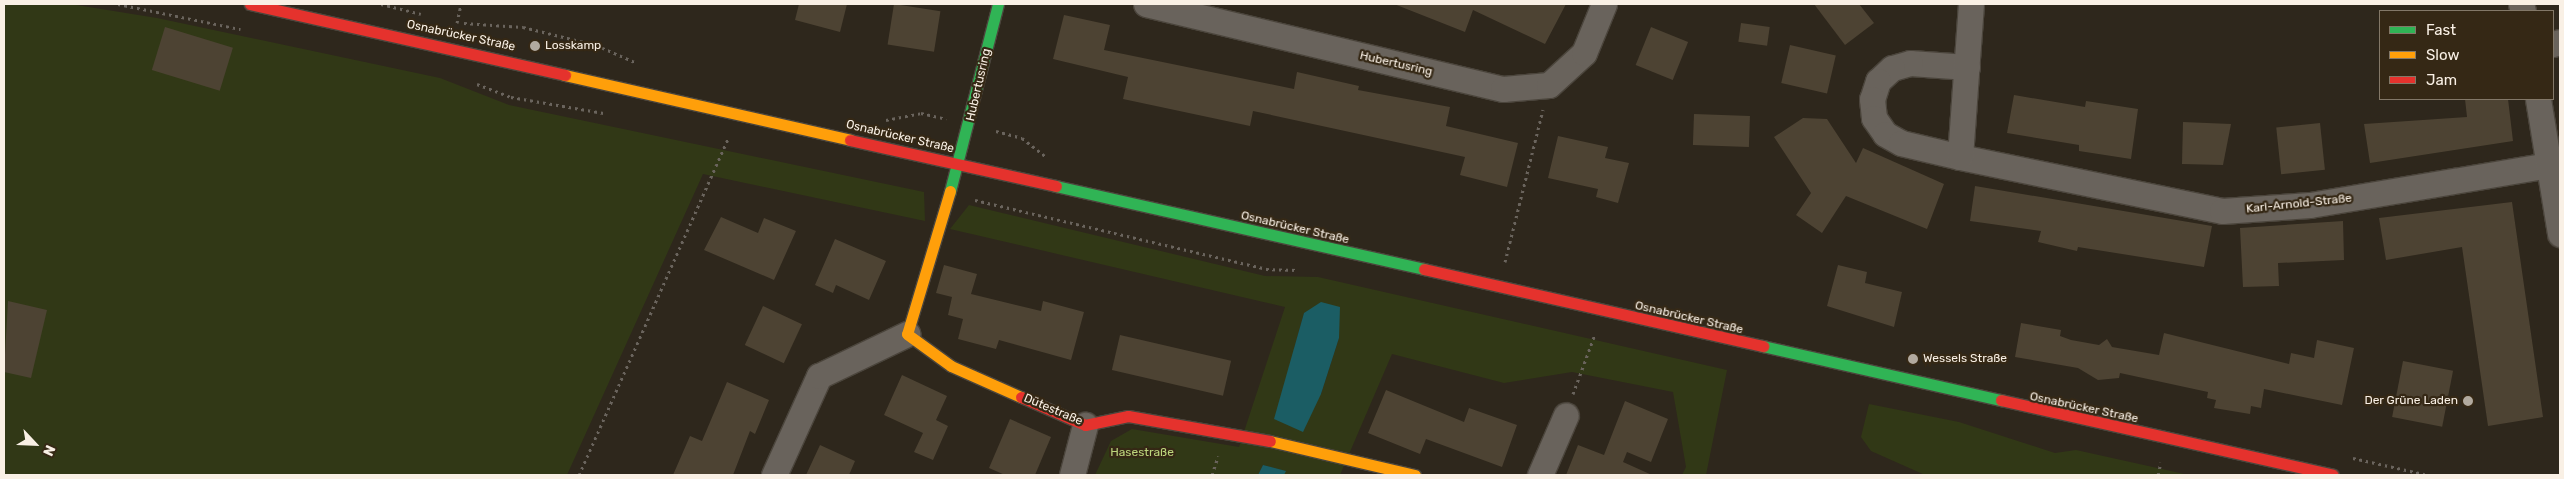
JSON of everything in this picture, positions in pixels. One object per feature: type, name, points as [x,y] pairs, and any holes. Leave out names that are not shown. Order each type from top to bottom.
[{"type":"street","name":"Osnabrücker Straße","points":[[250,4],[736,112],[956,165],[2333,475]]},
{"type":"street","name":"Hubertusring","points":[[956,165],[998,4]]},
{"type":"street","name":"Hubertusring","points":[[1146,4],[1503,89],[1549,85]]},
{"type":"street","points":[[1549,85],[1584,53],[1604,4]]},
{"type":"street","points":[[1960,157],[1971,4]]},
{"type":"street","name":"Karl-Arnold-Straße","points":[[1966,67],[1910,63],[1892,68],[1878,81],[1872,99],[1874,118],[1885,134],[1901,143],[2222,211],[2310,205],[2550,166]]},
{"type":"street","points":[[2538,100],[2560,234]]},
{"type":"street","points":[[774,475],[819,376],[907,334],[956,165]]},
{"type":"street","name":"Dütestraße","points":[[907,334],[951,366],[1085,425],[1128,416],[1224,431],[1415,475]]},
{"type":"street","points":[[1540,475],[1566,415]]},
{"type":"street","points":[[1072,475],[1085,425]]},
{"type":"path","points":[[457,23],[461,4]]},
{"type":"path","points":[[1503,266],[1549,85]]},
{"type":"path","points":[[579,475],[729,138],[736,112]]},
{"type":"path","points":[[1566,415],[1596,332]]},
{"type":"path","points":[[2158,475],[2162,459]]},
{"type":"green space","points":[[4,4],[70,4],[157,18],[440,78],[509,105],[924,192],[925,221],[703,174],[567,475],[4,475]]},
{"type":"green space","name":"Hasestraße","points":[[969,205],[1265,276],[1318,277],[1727,370],[1706,475],[1682,475],[1686,467],[1673,392],[1572,372],[1504,383],[1392,354],[1340,475],[1284,475],[1285,471],[1263,465],[1258,475],[1095,475],[1111,441],[1132,429],[1239,447],[1285,307],[950,229]],"holes":[[[1304,313],[1339,338],[1321,394],[1294,349]]]},
{"type":"green space","points":[[1869,404],[1959,422],[2055,453],[2076,450],[2189,475],[1925,475],[1871,451],[1861,437]]},
{"type":"water","points":[[1321,302],[1340,307],[1339,338],[1321,394],[1303,432],[1274,419],[1304,313]]},
{"type":"water","points":[[1263,465],[1286,471],[1284,475],[1258,475]]},
{"type":"building","points":[[799,4],[847,4],[840,32],[795,20]]},
{"type":"building","points":[[894,4],[940,11],[934,52],[888,44]]},
{"type":"building","points":[[1394,4],[1566,4],[1545,44],[1473,10],[1465,32]]},
{"type":"building","points":[[1814,4],[1859,4],[1874,23],[1845,45]]},
{"type":"building","points":[[1064,15],[1110,25],[1104,50],[1294,89],[1297,72],[1359,86],[1358,90],[1450,107],[1446,126],[1518,143],[1507,187],[1460,175],[1465,157],[1253,111],[1250,126],[1123,99],[1128,77],[1053,59]]},
{"type":"building","points":[[1741,23],[1770,27],[1767,46],[1738,42]]},
{"type":"building","points":[[165,27],[233,48],[220,91],[152,70]]},
{"type":"building","points":[[1651,27],[1688,42],[1673,80],[1636,65]]},
{"type":"building","points":[[1790,45],[1836,56],[1827,94],[1781,83]]},
{"type":"building","points":[[2014,95],[2085,107],[2086,101],[2138,109],[2131,159],[2079,151],[2079,145],[2007,133]]},
{"type":"building","points":[[2465,100],[2508,100],[2513,141],[2370,163],[2364,124],[2467,117]]},
{"type":"building","points":[[1694,114],[1750,116],[1749,147],[1693,145]]},
{"type":"building","points":[[1803,118],[1827,119],[1856,163],[1863,148],[1944,184],[1927,229],[1846,196],[1822,233],[1796,215],[1811,193],[1774,137]]},
{"type":"building","points":[[2183,122],[2231,124],[2223,165],[2182,164]]},
{"type":"building","points":[[2320,123],[2325,170],[2281,174],[2276,128]]},
{"type":"building","points":[[1558,136],[1608,147],[1605,158],[1629,163],[1618,203],[1596,197],[1598,189],[1548,178]]},
{"type":"building","points":[[1975,186],[2212,226],[2204,267],[2078,247],[2077,251],[2038,242],[2041,231],[1970,221]]},
{"type":"building","points":[[2512,202],[2543,417],[2488,426],[2462,247],[2386,260],[2379,218]]},
{"type":"building","points":[[721,217],[758,233],[764,218],[796,231],[774,280],[704,250]]},
{"type":"building","points":[[2343,221],[2344,260],[2278,263],[2279,286],[2243,287],[2240,228]]},
{"type":"building","points":[[835,239],[886,261],[869,300],[836,285],[833,293],[815,285]]},
{"type":"building","points":[[944,265],[977,274],[971,294],[1041,311],[1043,301],[1084,312],[1071,360],[999,340],[996,349],[958,339],[963,319],[948,315],[952,297],[936,293]]},
{"type":"building","points":[[1838,265],[1867,272],[1865,283],[1902,292],[1894,327],[1827,306]]},
{"type":"building","points":[[8,301],[47,310],[31,378],[4,372]]},
{"type":"building","points":[[763,306],[802,324],[784,363],[745,345]]},
{"type":"building","points":[[2021,323],[2061,330],[2060,336],[2071,340],[2099,345],[2107,339],[2112,347],[2159,355],[2164,333],[2289,364],[2291,353],[2314,358],[2317,340],[2354,348],[2342,405],[2264,389],[2261,408],[2251,406],[2250,414],[2214,408],[2216,400],[2207,398],[2208,392],[2120,373],[2119,378],[2098,380],[2078,368],[2015,357]]},
{"type":"building","points":[[1120,335],[1231,361],[1223,396],[1112,370]]},
{"type":"building","points":[[2403,361],[2453,371],[2442,427],[2392,417]]},
{"type":"building","points":[[902,375],[947,396],[936,420],[948,426],[933,460],[914,452],[923,433],[884,415]]},
{"type":"building","points":[[727,382],[769,400],[755,434],[750,431],[733,475],[673,475],[690,436],[702,441]]},
{"type":"building","points":[[1386,390],[1464,422],[1469,408],[1517,425],[1502,467],[1426,439],[1420,454],[1368,433]]},
{"type":"building","points":[[1625,401],[1668,419],[1651,462],[1627,452],[1623,462],[1652,475],[1566,475],[1578,445],[1604,455]]},
{"type":"building","points":[[1010,419],[1051,437],[1035,475],[1005,475],[989,468]]},
{"type":"building","points":[[820,445],[855,461],[849,475],[806,475]]},
{"type":"traffic: fast","points":[[950,191],[998,4]]},
{"type":"traffic: fast","points":[[1056,186],[1424,269]]},
{"type":"traffic: fast","points":[[1763,346],[2001,400]]},
{"type":"traffic: slow","points":[[565,75],[850,140]]},
{"type":"traffic: slow","points":[[950,191],[907,334],[951,366],[1021,397]]},
{"type":"traffic: slow","points":[[1270,441],[1415,475]]},
{"type":"traffic: jam","points":[[250,4],[565,75]]},
{"type":"traffic: jam","points":[[850,140],[1056,186]]},
{"type":"traffic: jam","points":[[1424,269],[1763,346]]},
{"type":"traffic: jam","points":[[1021,397],[1085,425],[1128,416],[1270,441]]},
{"type":"traffic: jam","points":[[2001,400],[2333,475]]},
{"type":"place","name":"Losskamp","points":[[535,46]]},
{"type":"place","name":"Wessels Straße","points":[[1913,359]]},
{"type":"place","name":"Der Grüne Laden","points":[[2468,401]]}]
